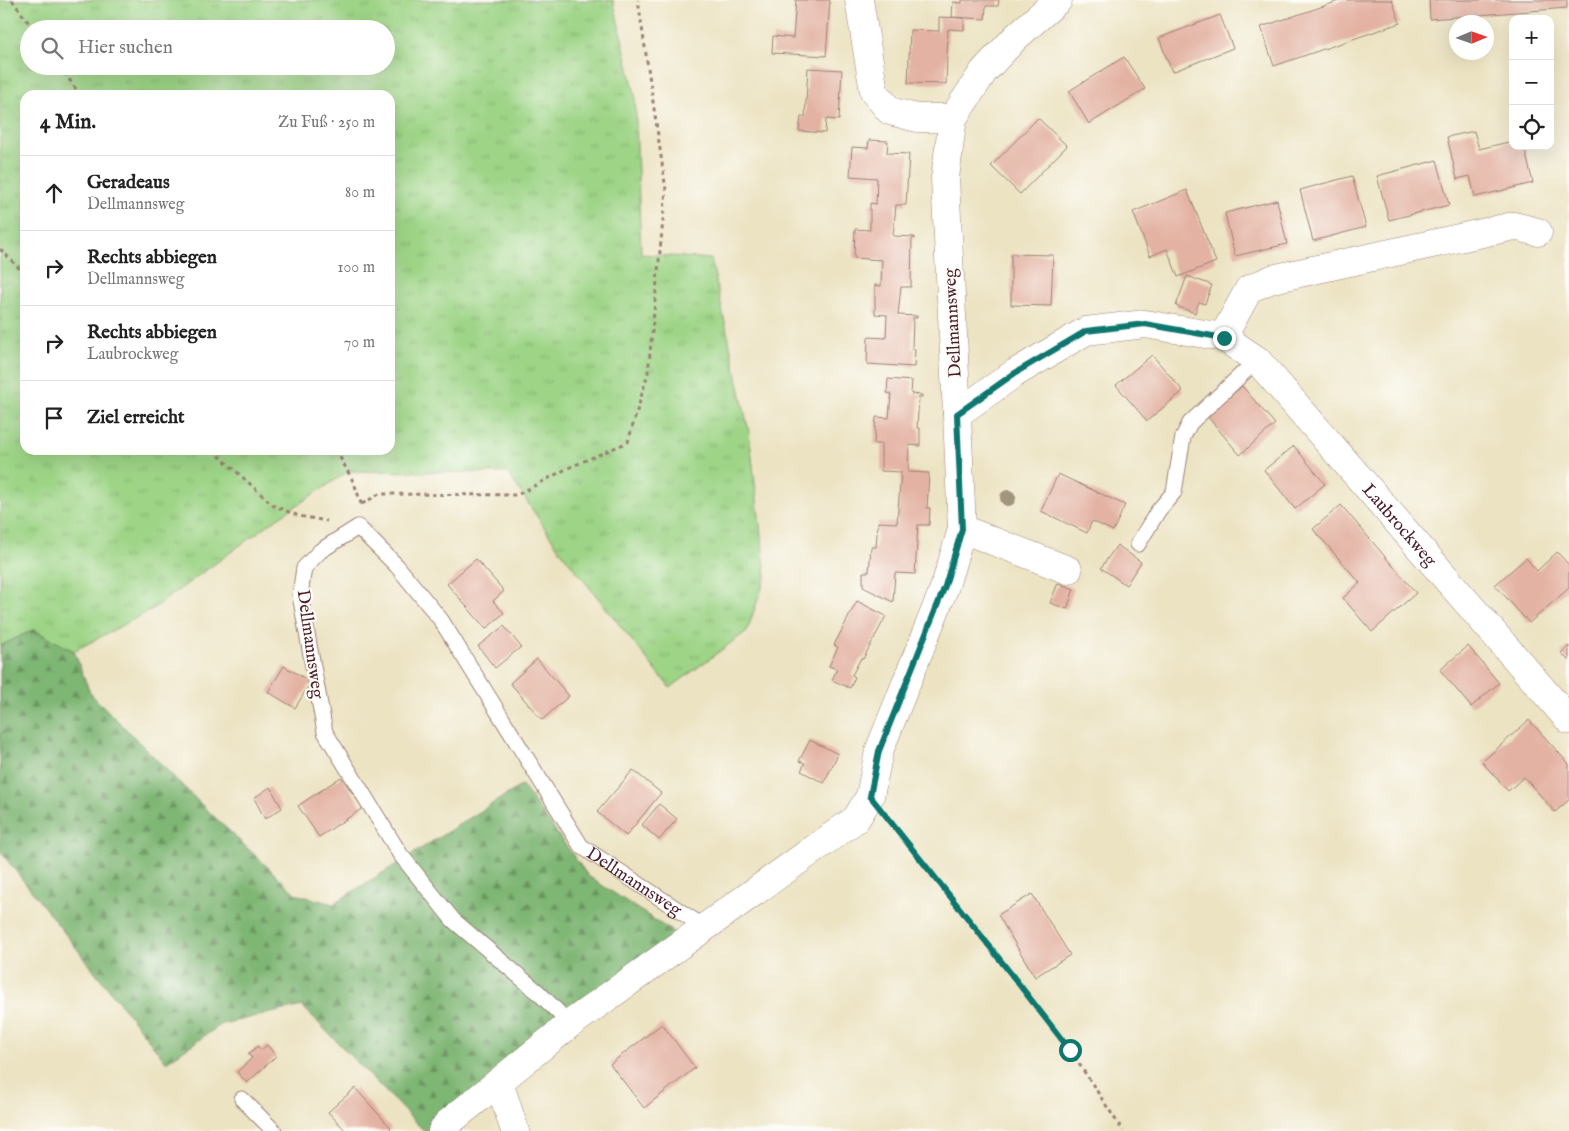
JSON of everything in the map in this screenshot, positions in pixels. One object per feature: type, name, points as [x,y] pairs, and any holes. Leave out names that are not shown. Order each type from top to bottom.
[{"type":"street","points":[[859,0],[874,92],[890,111],[917,118],[954,118]]},
{"type":"street","name":"Dellmannsweg","points":[[442,1131],[448,1123],[570,1024],[856,819],[870,796],[879,751],[945,586],[962,529],[945,178],[954,118],[984,71],[1016,36],[1058,0]]},
{"type":"street","points":[[1224,338],[1249,289],[1272,279],[1514,226],[1538,232]]},
{"type":"street","name":"Laubrockweg","points":[[957,414],[1015,373],[1086,331],[1145,324],[1224,338],[1257,360],[1569,720]]},
{"type":"street","points":[[962,529],[1068,570]]},
{"type":"street","points":[[499,1082],[515,1131]]},
{"type":"lane","points":[[1138,544],[1158,512],[1174,492],[1183,437],[1190,423],[1257,360]]},
{"type":"lane","name":"Dellmannsweg","points":[[570,1024],[539,993],[453,920],[400,854],[325,732],[300,595],[304,568],[320,552],[358,527],[397,566],[441,620],[581,846],[704,927]]},
{"type":"lane","points":[[242,1099],[274,1131]]},
{"type":"path","points":[[12,0],[26,20]]},
{"type":"path","points":[[362,504],[379,494],[517,495],[568,468],[628,442],[648,373],[666,190],[638,0]]},
{"type":"path","points":[[66,75],[77,90]]},
{"type":"path","points":[[0,250],[20,269]]},
{"type":"path","points":[[219,455],[274,506],[299,516],[358,527],[362,504],[354,483],[339,455]]},
{"type":"path","points":[[870,796],[1070,1050],[1123,1131]]},
{"type":"green space","points":[[0,0],[613,0],[635,95],[641,254],[711,259],[749,432],[766,576],[747,631],[670,688],[558,548],[508,473],[349,471],[279,517],[151,610],[74,651],[33,630],[0,646]]},
{"type":"green space","points":[[33,630],[74,651],[90,693],[206,809],[296,894],[333,904],[522,785],[588,876],[682,938],[431,1131],[424,1131],[302,1006],[222,1024],[166,1062],[0,851],[0,646]]},
{"type":"building","points":[[796,0],[830,0],[826,56],[772,53],[773,36],[793,38]]},
{"type":"building","points":[[962,0],[999,0],[998,6],[986,6],[985,19],[952,17],[953,2],[962,3]]},
{"type":"building","points":[[1342,0],[1392,0],[1400,23],[1274,66],[1261,27]]},
{"type":"building","points":[[1429,0],[1567,0],[1567,8],[1480,15],[1449,15],[1449,17],[1430,19]]},
{"type":"building","points":[[1220,15],[1233,48],[1172,72],[1159,38]]},
{"type":"building","points":[[939,17],[964,18],[964,30],[948,29],[946,84],[908,83],[910,30],[939,31]]},
{"type":"building","points":[[1124,57],[1145,89],[1089,124],[1069,91]]},
{"type":"building","points":[[808,68],[842,70],[839,120],[826,119],[825,133],[799,131],[801,117],[805,117]]},
{"type":"building","points":[[1038,118],[1067,146],[1020,194],[991,166]]},
{"type":"building","points":[[1474,131],[1479,149],[1509,142],[1509,150],[1525,150],[1533,183],[1475,197],[1470,176],[1457,179],[1447,137]]},
{"type":"building","points":[[869,140],[888,141],[887,153],[909,154],[906,205],[896,205],[893,236],[915,237],[915,239],[912,238],[911,287],[901,287],[898,315],[917,316],[917,318],[913,318],[912,349],[915,349],[914,367],[867,364],[868,337],[886,338],[887,315],[875,314],[875,285],[881,286],[882,260],[854,258],[855,229],[870,230],[870,203],[876,204],[877,178],[850,176],[852,147],[868,148]]},
{"type":"building","points":[[1437,160],[1449,205],[1389,220],[1377,176]]},
{"type":"building","points":[[1352,176],[1366,227],[1313,241],[1300,190]]},
{"type":"building","points":[[1187,190],[1216,262],[1178,277],[1167,249],[1150,256],[1133,212]]},
{"type":"building","points":[[1277,200],[1287,244],[1235,256],[1225,213]]},
{"type":"building","points":[[1011,254],[1053,255],[1051,306],[1011,305]]},
{"type":"building","points":[[1187,276],[1212,285],[1205,304],[1199,302],[1195,313],[1176,306]]},
{"type":"building","points":[[1152,355],[1183,391],[1147,421],[1116,385]]},
{"type":"building","points":[[888,379],[912,381],[911,394],[922,395],[922,397],[919,397],[917,428],[920,428],[920,446],[909,445],[908,472],[929,473],[927,508],[930,508],[929,525],[918,525],[915,574],[895,573],[893,602],[863,587],[863,572],[869,572],[871,547],[876,547],[878,522],[897,523],[901,472],[881,471],[881,444],[874,444],[876,417],[889,418],[891,394],[887,393]]},
{"type":"building","points":[[1242,386],[1275,424],[1240,455],[1207,416]]},
{"type":"building","points":[[1294,446],[1325,484],[1295,509],[1264,470]]},
{"type":"building","points":[[1058,474],[1125,505],[1113,531],[1092,521],[1087,533],[1041,511]]},
{"type":"building","points":[[1341,505],[1416,593],[1372,632],[1343,598],[1360,583],[1313,529]]},
{"type":"building","points":[[1117,545],[1141,562],[1126,585],[1101,568]]},
{"type":"building","points":[[1557,552],[1569,565],[1569,588],[1529,623],[1495,585],[1526,558],[1537,571]]},
{"type":"building","points":[[476,559],[504,591],[493,601],[504,613],[486,629],[447,584]]},
{"type":"building","points":[[1058,583],[1074,589],[1067,609],[1050,603]]},
{"type":"building","points":[[857,601],[886,616],[863,659],[861,658],[852,675],[855,677],[850,688],[832,680],[837,669],[829,666],[838,647],[834,645]]},
{"type":"building","points":[[504,626],[521,647],[495,668],[478,646]]},
{"type":"building","points":[[1468,646],[1499,683],[1471,707],[1440,670]]},
{"type":"building","points":[[1569,646],[1569,661],[1561,653]]},
{"type":"building","points":[[537,659],[569,696],[542,720],[510,683]]},
{"type":"building","points":[[284,666],[311,682],[295,708],[268,692]]},
{"type":"building","points":[[1529,720],[1569,764],[1569,800],[1555,812],[1524,777],[1508,791],[1482,762]]},
{"type":"building","points":[[810,740],[838,754],[824,783],[801,771],[805,763],[799,761]]},
{"type":"building","points":[[633,770],[661,793],[626,836],[597,812]]},
{"type":"building","points":[[341,777],[363,808],[319,837],[298,806]]},
{"type":"building","points":[[270,787],[282,808],[265,819],[254,798]]},
{"type":"building","points":[[659,804],[677,819],[659,840],[642,825]]},
{"type":"building","points":[[1032,894],[1070,955],[1035,977],[998,915]]},
{"type":"building","points":[[662,1024],[695,1068],[644,1108],[610,1064]]},
{"type":"building","points":[[267,1045],[276,1056],[247,1083],[237,1072],[252,1058],[248,1054],[258,1046],[261,1050]]},
{"type":"building","points":[[355,1088],[391,1128],[388,1131],[346,1131],[328,1112]]},
{"type":"route","points":[[1070,1050],[870,796],[879,751],[945,586],[962,529],[957,414],[1015,373],[1086,331],[1145,324],[1224,338]]}]
